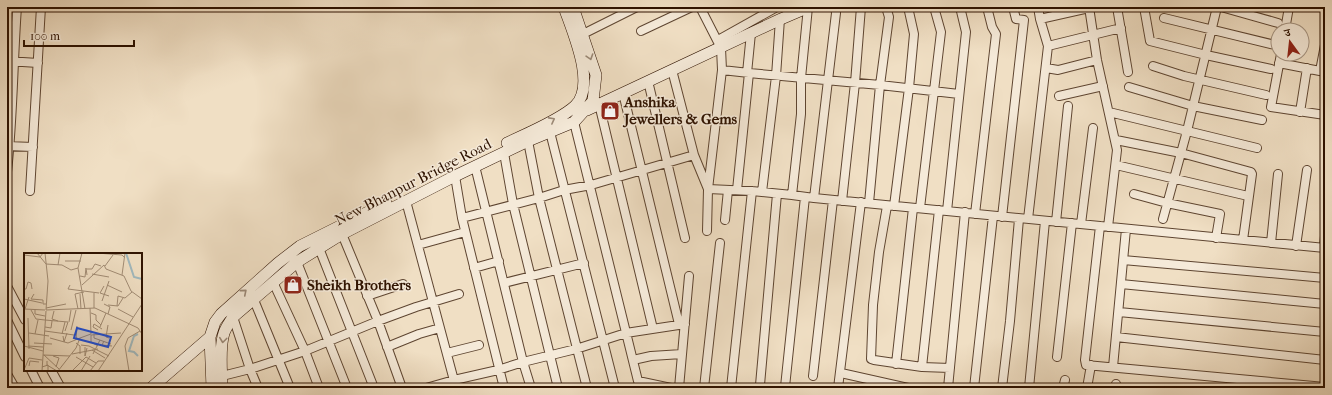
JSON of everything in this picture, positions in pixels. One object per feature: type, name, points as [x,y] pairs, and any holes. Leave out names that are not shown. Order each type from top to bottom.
[{"type":"street","points":[[7,172],[10,61],[17,7]]},
{"type":"street","points":[[30,191],[41,7]]},
{"type":"street","name":"New Bhanpur Bridge Road","points":[[210,386],[210,337],[215,322],[221,314],[278,263],[300,246],[541,126],[567,112],[576,105],[583,89],[584,75],[580,56],[564,7]]},
{"type":"street","name":"New Bhanpur Bridge Road","points":[[222,388],[223,334],[233,317],[297,262],[342,234],[455,176],[528,141],[574,122],[593,101],[596,75],[573,7]]},
{"type":"street","points":[[583,34],[637,7]]},
{"type":"street","points":[[642,32],[692,7]]},
{"type":"street","points":[[700,7],[719,44],[722,70],[708,189],[707,231]]},
{"type":"street","points":[[584,111],[672,70],[719,44],[777,7]]},
{"type":"street","points":[[719,44],[751,33],[809,7],[801,78],[801,114],[792,195]]},
{"type":"street","points":[[814,198],[836,13],[835,7]]},
{"type":"street","points":[[842,201],[862,7]]},
{"type":"street","points":[[838,388],[865,203],[880,85],[888,17],[886,7]]},
{"type":"street","points":[[908,7],[914,34],[909,88],[890,206],[879,252],[873,305],[871,359],[922,367],[950,368]]},
{"type":"street","points":[[896,364],[941,32],[934,7]]},
{"type":"street","points":[[922,367],[966,32],[960,7]]},
{"type":"street","points":[[975,214],[996,34],[992,27],[986,7]]},
{"type":"street","points":[[1002,217],[1024,20],[1016,19],[1013,7]]},
{"type":"street","points":[[1028,219],[1048,46],[1040,20],[1038,7]]},
{"type":"street","points":[[1117,7],[1128,72]]},
{"type":"street","points":[[1144,7],[1150,40],[1206,55],[1271,69]]},
{"type":"street","points":[[1163,219],[1187,131],[1217,7]]},
{"type":"street","points":[[1221,7],[1274,22]]},
{"type":"street","points":[[1286,22],[1289,7]]},
{"type":"street","points":[[1040,20],[1089,8],[1097,60],[1116,140],[1116,165],[1104,226],[1085,360],[1086,365],[1113,366],[1325,387]]},
{"type":"street","points":[[1164,18],[1270,44]]},
{"type":"street","points":[[762,192],[776,76],[780,19]]},
{"type":"street","points":[[1048,46],[1121,28]]},
{"type":"street","points":[[737,190],[751,33]]},
{"type":"street","points":[[1325,45],[1322,71],[1279,63],[1271,107],[1325,115]]},
{"type":"street","points":[[1046,68],[1058,70],[1097,60]]},
{"type":"street","points":[[10,61],[38,63]]},
{"type":"street","points":[[1153,66],[1199,80],[1266,95]]},
{"type":"street","points":[[1300,112],[1307,68]]},
{"type":"street","points":[[672,70],[694,155],[708,189]]},
{"type":"street","points":[[722,70],[959,94]]},
{"type":"street","points":[[648,82],[685,238]]},
{"type":"street","points":[[1059,96],[1103,86]]},
{"type":"street","points":[[1129,87],[1193,106],[1262,120]]},
{"type":"street","points":[[623,93],[682,324]]},
{"type":"street","points":[[599,104],[653,329]]},
{"type":"street","points":[[1056,222],[1068,106]]},
{"type":"street","points":[[1109,112],[1258,148]]},
{"type":"street","points":[[574,122],[591,184],[638,381],[671,388]]},
{"type":"street","points":[[1081,224],[1093,128]]},
{"type":"street","points":[[550,132],[615,388]]},
{"type":"street","points":[[1116,140],[1181,153],[1250,172],[1252,174],[1243,240]]},
{"type":"street","points":[[528,141],[539,198],[587,388]]},
{"type":"street","points":[[8,146],[33,148]]},
{"type":"street","points":[[504,153],[513,204],[558,388]]},
{"type":"street","points":[[462,218],[694,155]]},
{"type":"street","points":[[1116,165],[1248,196]]},
{"type":"street","points":[[475,166],[523,362],[531,388]]},
{"type":"street","points":[[1296,246],[1307,170]]},
{"type":"street","points":[[1271,243],[1278,174]]},
{"type":"street","points":[[455,176],[465,232],[498,370],[504,388]]},
{"type":"street","points":[[708,189],[752,191],[1296,246],[1324,248],[1325,236]]},
{"type":"street","points":[[725,220],[728,190]]},
{"type":"street","points":[[731,388],[752,191]]},
{"type":"street","points":[[760,385],[777,194]]},
{"type":"street","points":[[1134,194],[1220,214],[1216,238]]},
{"type":"street","points":[[787,388],[785,388],[804,197]]},
{"type":"street","points":[[813,376],[833,200]]},
{"type":"street","points":[[406,201],[455,384]]},
{"type":"street","points":[[948,388],[965,212]]},
{"type":"street","points":[[974,388],[993,216]]},
{"type":"street","points":[[1002,388],[1019,219]]},
{"type":"street","points":[[1029,388],[1045,221]]},
{"type":"street","points":[[1057,357],[1072,224]]},
{"type":"street","points":[[1113,366],[1126,229]]},
{"type":"street","points":[[418,245],[465,232]]},
{"type":"street","points":[[342,234],[378,321],[402,388]]},
{"type":"street","points":[[704,388],[720,243]]},
{"type":"street","points":[[319,248],[374,388]]},
{"type":"street","points":[[1123,260],[1325,278]]},
{"type":"street","points":[[297,262],[347,388]]},
{"type":"street","points":[[474,268],[499,262]]},
{"type":"street","points":[[504,283],[584,263]]},
{"type":"street","points":[[679,388],[682,354],[682,324],[689,276]]},
{"type":"street","points":[[273,282],[319,388]]},
{"type":"street","points":[[367,296],[403,284]]},
{"type":"street","points":[[1121,284],[1325,304]]},
{"type":"street","points":[[7,286],[24,318]]},
{"type":"street","points":[[222,376],[250,369],[304,351],[378,321],[459,294]]},
{"type":"street","points":[[254,300],[290,388]]},
{"type":"street","points":[[1119,312],[1325,332]]},
{"type":"street","points":[[233,317],[250,369],[258,388]]},
{"type":"street","points":[[7,320],[24,355]]},
{"type":"street","points":[[428,388],[455,384],[523,362],[576,349],[602,340],[682,324]]},
{"type":"street","points":[[387,347],[418,334],[440,328]]},
{"type":"street","points":[[151,388],[210,337]]},
{"type":"street","points":[[1116,337],[1325,360]]},
{"type":"street","points":[[447,353],[479,345]]},
{"type":"street","points":[[633,360],[652,356],[682,354]]},
{"type":"street","points":[[1088,388],[1091,365]]},
{"type":"street","points":[[32,371],[40,388]]},
{"type":"street","points":[[52,371],[61,388]]},
{"type":"street","points":[[841,373],[908,388]]},
{"type":"street","points":[[7,374],[15,388]]},
{"type":"place","name":"Anshika Jewellers & Gems","points":[[610,111]]},
{"type":"place","name":"Sheikh Brothers","points":[[293,285]]}]
